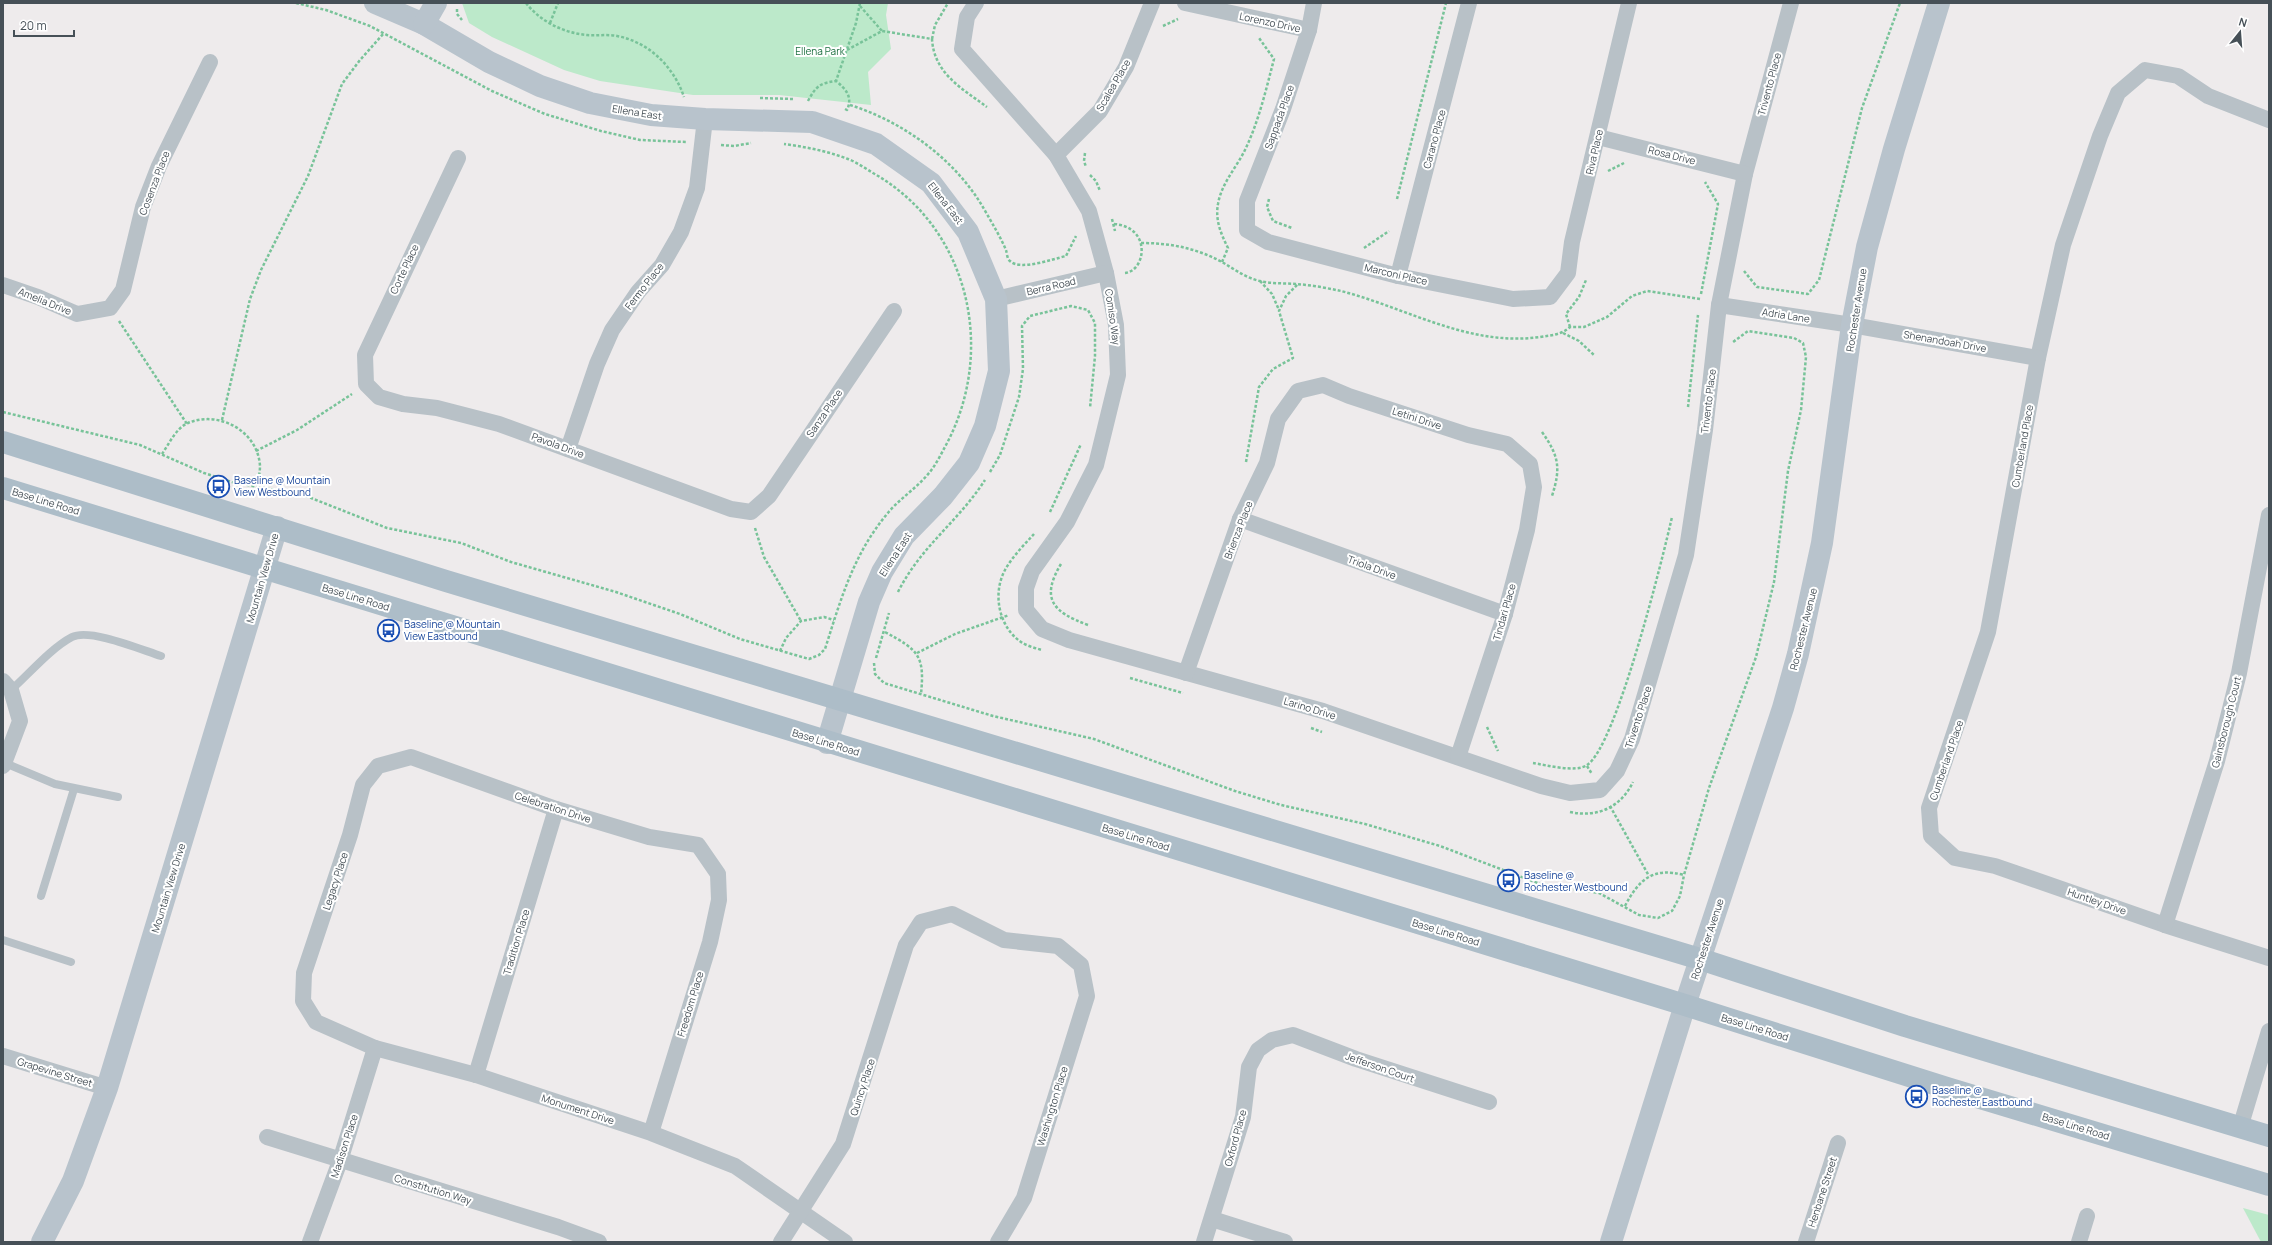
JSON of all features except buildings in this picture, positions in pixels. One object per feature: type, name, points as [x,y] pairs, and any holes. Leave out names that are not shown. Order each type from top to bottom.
[{"type":"main road","points":[[3,442],[446,581],[1700,959],[1905,1026],[2269,1136]]},
{"type":"main road","name":"Base Line Road","points":[[3,488],[1685,1005],[1947,1088],[2269,1184]]},
{"type":"street","name":"Ellena East","points":[[375,3],[424,24],[489,62],[547,89],[590,103],[651,115],[705,119],[812,122],[876,144],[931,183],[968,232],[996,298],[999,371],[984,426],[969,463],[943,496],[904,536],[882,572],[869,602],[827,742]]},
{"type":"street","points":[[424,24],[436,3]]},
{"type":"street","name":"Comiso Way","points":[[976,3],[967,17],[962,49],[1056,154],[1089,211],[1106,273],[1116,325],[1118,375],[1096,465],[1067,522],[1032,571],[1026,588],[1026,610]]},
{"type":"street","name":"Scalea Place","points":[[1056,154],[1100,111],[1126,67],[1152,3]]},
{"type":"street","name":"Sappada Place","points":[[1247,230],[1247,201],[1283,109],[1309,30],[1314,3]]},
{"type":"street","name":"Carano Place","points":[[1398,276],[1469,3]]},
{"type":"street","name":"Riva Place","points":[[1550,297],[1568,273],[1572,242],[1629,3]]},
{"type":"street","name":"Trivento Place","points":[[1600,790],[1617,771],[1632,739],[1686,555],[1705,430],[1719,305],[1745,174],[1790,3]]},
{"type":"street","name":"Rochester Avenue","points":[[1611,1242],[1685,1005],[1783,708],[1811,602],[1832,482],[1852,325],[1867,247],[1896,141],[1939,3]]},
{"type":"street","name":"Lorenzo Drive","points":[[1183,10],[1309,30]]},
{"type":"street","name":"Cosenza Place","points":[[110,308],[123,290],[143,207],[159,166],[210,62]]},
{"type":"street","name":"Cumberland Place","points":[[1931,836],[1929,808],[1988,632],[2038,358],[2063,245],[2100,136],[2118,93],[2145,70],[2178,76],[2208,96],[2269,120]]},
{"type":"street","name":"Fermo Place","points":[[568,449],[597,364],[612,330],[638,292],[662,265],[681,232],[697,188],[704,143],[705,119]]},
{"type":"street","name":"Rosa Drive","points":[[1598,137],[1745,174]]},
{"type":"street","name":"Corte Place","points":[[366,384],[365,356],[458,158]]},
{"type":"street","name":"Marconi Place","points":[[1247,230],[1268,242],[1398,276],[1513,299],[1550,297]]},
{"type":"street","name":"Berra Road","points":[[996,298],[1106,273]]},
{"type":"street","name":"Amelia Drive","points":[[3,285],[38,297],[77,314],[110,308]]},
{"type":"street","name":"Adria Lane","points":[[1719,305],[1852,325]]},
{"type":"street","name":"Sanza Place","points":[[751,512],[769,496],[894,311]]},
{"type":"street","name":"Shenandoah Drive","points":[[1852,325],[2038,358]]},
{"type":"street","name":"Pavola Drive","points":[[366,384],[379,397],[403,404],[437,408],[491,422],[731,509],[751,512]]},
{"type":"street","name":"Letini Drive","points":[[1298,391],[1323,385],[1349,396],[1468,434],[1506,444],[1530,464]]},
{"type":"street","name":"Brienza Place","points":[[1186,673],[1240,519],[1267,463],[1278,419],[1298,391]]},
{"type":"street","name":"Tindari Place","points":[[1458,757],[1505,614],[1527,530],[1534,487],[1530,464]]},
{"type":"street","name":"Gainsborough Court","points":[[2165,925],[2217,761],[2239,673],[2269,515]]},
{"type":"street","name":"Triola Drive","points":[[1240,519],[1505,614]]},
{"type":"street","name":"Mountain View Drive","points":[[42,1242],[73,1181],[106,1088],[277,527]]},
{"type":"street","name":"Larino Drive","points":[[1026,610],[1042,629],[1069,640],[1323,711],[1541,786],[1570,793],[1600,790]]},
{"type":"street","points":[[4,765],[20,721],[7,686]]},
{"type":"street","name":"Celebration Drive","points":[[378,766],[411,757],[556,810],[649,837],[698,845],[718,874]]},
{"type":"street","name":"Legacy Place","points":[[304,1001],[304,973],[350,835],[363,785],[378,766]]},
{"type":"street","name":"Tradition Place","points":[[476,1075],[556,810]]},
{"type":"street","name":"Huntley Drive","points":[[1931,836],[1955,858],[1995,866],[2165,925],[2269,958]]},
{"type":"street","name":"Freedom Place","points":[[651,1133],[710,942],[719,900],[718,874]]},
{"type":"street","name":"Quincy Place","points":[[781,1242],[843,1144],[906,945],[921,922],[952,914],[1004,940],[1058,946],[1081,965]]},
{"type":"street","name":"Washington Place","points":[[998,1242],[1024,1198],[1087,996],[1081,965]]},
{"type":"street","name":"Monument Drive","points":[[304,1001],[316,1022],[375,1048],[476,1075],[651,1133],[735,1166],[845,1242]]},
{"type":"street","points":[[2240,1128],[2269,1031]]},
{"type":"street","name":"Jefferson Court","points":[[1272,1040],[1293,1035],[1356,1060],[1489,1102]]},
{"type":"street","name":"Oxford Place","points":[[1204,1242],[1243,1117],[1249,1067],[1258,1050],[1272,1040]]},
{"type":"street","name":"Madison Place","points":[[310,1242],[340,1161],[375,1048]]},
{"type":"street","name":"Grapevine Street","points":[[3,1056],[106,1088]]},
{"type":"street","name":"Constitution Way","points":[[267,1137],[340,1161],[558,1227],[599,1242]]},
{"type":"street","name":"Henbane Street","points":[[1806,1242],[1838,1143]]},
{"type":"street","points":[[2079,1242],[2087,1216]]},
{"type":"street","points":[[1212,1218],[1285,1242]]},
{"type":"lane","points":[[7,686],[73,637],[89,635],[162,656]]},
{"type":"lane","points":[[4,765],[74,789],[118,797]]},
{"type":"lane","points":[[41,896],[74,789]]},
{"type":"lane","points":[[3,940],[71,962]]},
{"type":"path","points":[[296,3],[326,10],[384,33],[492,91],[545,114],[601,131],[640,140],[734,146],[757,143]]},
{"type":"path","points":[[458,3],[457,14],[464,24]]},
{"type":"path","points":[[526,3],[532,11],[550,23],[574,34],[617,36],[644,45],[660,58],[671,71],[684,98]]},
{"type":"path","points":[[550,23],[558,3]]},
{"type":"path","points":[[948,3],[935,24],[932,39],[937,60],[945,75],[993,111]]},
{"type":"path","points":[[1397,202],[1446,3]]},
{"type":"path","points":[[1745,263],[1744,271],[1757,287],[1808,294],[1819,280],[1862,108],[1900,3]]},
{"type":"path","points":[[860,4],[882,31]]},
{"type":"path","points":[[836,81],[856,23],[860,4]]},
{"type":"path","points":[[1162,28],[1183,10]]},
{"type":"path","points":[[847,50],[882,31],[932,39]]},
{"type":"path","points":[[222,420],[242,328],[250,299],[262,270],[308,176],[342,84],[360,60],[384,33]]},
{"type":"path","points":[[1222,262],[1228,248],[1220,232],[1218,204],[1222,191],[1244,152],[1253,130],[1274,59],[1257,35]]},
{"type":"path","points":[[808,101],[815,87],[823,82],[836,81],[846,88],[850,97],[850,105],[848,110],[841,108]]},
{"type":"path","points":[[678,98],[692,98]]},
{"type":"path","points":[[752,98],[795,99]]},
{"type":"path","points":[[802,100],[815,102]]},
{"type":"path","points":[[850,105],[896,123],[918,139],[961,177],[979,200],[994,225],[1009,261],[1020,266],[1066,256],[1076,237],[1075,231]]},
{"type":"path","points":[[3,412],[140,445],[204,473],[257,488],[306,496],[387,528],[461,543],[512,562],[616,592],[680,614],[740,639],[809,659],[819,655],[825,649],[843,590],[855,563],[870,536],[888,513],[929,473],[946,445],[959,416],[968,386],[972,354],[969,312],[961,280],[950,254],[937,231],[915,203],[887,181],[849,159],[815,149],[780,143]]},
{"type":"path","points":[[1085,150],[1084,161],[1088,173],[1096,180],[1100,194]]},
{"type":"path","points":[[1603,174],[1628,161]]},
{"type":"path","points":[[1699,306],[1718,204],[1704,179]]},
{"type":"path","points":[[1270,194],[1267,207],[1273,221],[1298,230]]},
{"type":"path","points":[[1108,212],[1114,224],[1126,225],[1135,232],[1142,247],[1140,258],[1136,266],[1125,272],[1126,279]]},
{"type":"path","points":[[1363,248],[1389,233],[1391,225]]},
{"type":"path","points":[[1570,327],[1566,314],[1579,297],[1586,282],[1586,274]]},
{"type":"path","points":[[1245,466],[1249,453],[1259,387],[1273,369],[1293,358],[1279,311],[1272,294],[1260,281]]},
{"type":"path","points":[[1279,311],[1286,296],[1298,284]]},
{"type":"path","points":[[989,473],[1000,455],[1020,397],[1023,369],[1022,326],[1030,316],[1071,306],[1088,310],[1095,323],[1093,385],[1088,416]]},
{"type":"path","points":[[110,308],[187,424]]},
{"type":"path","points":[[1687,412],[1698,314]]},
{"type":"path","points":[[891,606],[885,632],[874,664],[875,674],[884,682],[993,716],[1094,739],[1235,791],[1281,805],[1365,824],[1440,846],[1540,884],[1599,893],[1639,915],[1658,918],[1672,911],[1680,896],[1684,875],[1709,788],[1756,657],[1774,582],[1788,471],[1800,410],[1806,357],[1803,342],[1794,338],[1748,331],[1732,342]]},
{"type":"path","points":[[1563,333],[1580,341],[1595,356]]},
{"type":"path","points":[[256,451],[296,430],[366,384]]},
{"type":"path","points":[[162,454],[173,436],[187,424],[205,420],[222,420],[241,430],[256,451],[260,466],[257,488]]},
{"type":"path","points":[[1542,432],[1553,448],[1558,464],[1557,481],[1552,499]]},
{"type":"path","points":[[1047,518],[1082,442]]},
{"type":"path","points":[[896,596],[916,561],[965,507],[985,479]]},
{"type":"path","points":[[1530,762],[1577,768],[1587,766],[1595,757],[1614,719],[1654,592],[1673,510]]},
{"type":"path","points":[[751,512],[764,557],[801,621]]},
{"type":"path","points":[[1038,529],[1005,570],[1000,582],[998,596],[1002,617],[1011,633],[1022,643],[1045,651]]},
{"type":"path","points":[[1063,562],[1050,586],[1051,601],[1058,611],[1094,627]]},
{"type":"path","points":[[917,653],[955,634],[1026,610]]},
{"type":"path","points":[[780,651],[786,638],[801,621],[824,617],[834,620]]},
{"type":"path","points":[[885,632],[907,643],[917,653],[923,673],[921,694]]},
{"type":"path","points":[[1128,677],[1188,694]]},
{"type":"path","points":[[1486,724],[1497,751],[1503,753]]},
{"type":"path","points":[[1305,726],[1326,733]]},
{"type":"path","points":[[1587,766],[1649,876]]},
{"type":"path","points":[[1565,811],[1579,814],[1595,814],[1611,807],[1626,794],[1635,775]]},
{"type":"path","points":[[1625,906],[1637,886],[1649,876],[1661,873],[1684,875]]},
{"type":"green space","name":"Ellena Park","points":[[462,3],[888,3],[886,15],[891,49],[868,72],[871,105],[779,95],[693,95],[600,81],[564,70],[492,37],[469,23]]},
{"type":"green space","points":[[2243,1208],[2269,1215],[2269,1242],[2261,1242]]},
{"type":"place","name":"Baseline @ Mountain View Westbound","points":[[218,486]]},
{"type":"place","name":"Baseline @ Mountain View Eastbound","points":[[388,630]]},
{"type":"place","name":"Baseline @ Rochester Westbound","points":[[1508,881]]},
{"type":"place","name":"Baseline @ Rochester Eastbound","points":[[1916,1096]]}]
